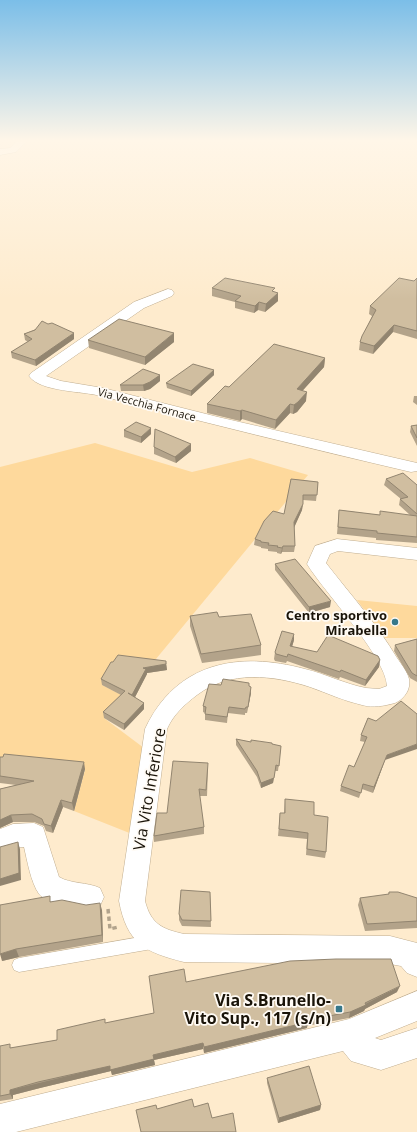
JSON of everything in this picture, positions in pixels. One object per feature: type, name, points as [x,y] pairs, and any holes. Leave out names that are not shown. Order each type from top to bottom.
[{"type":"street","name":"Via Vecchia Fornace","points":[[168,293],[139,305],[36,376],[46,382],[60,387],[89,388],[168,410],[415,468]]},
{"type":"street","name":"Via Vito Inferiore","points":[[157,941],[139,923],[134,912],[132,889],[156,729],[168,709],[180,696],[201,679],[223,671],[236,669],[265,669],[281,671],[305,677],[363,696],[377,698],[388,696],[395,692],[398,686],[398,679],[379,646],[316,564],[322,550],[337,545],[417,554]]},
{"type":"street","points":[[0,841],[13,836],[34,835],[43,872],[49,886],[62,893],[92,897]]},
{"type":"street","points":[[157,941],[184,948],[199,949],[390,950],[409,954],[417,963]]},
{"type":"street","points":[[0,1120],[349,1034],[417,1006]]},
{"type":"street","points":[[349,1034],[362,1050],[381,1055],[417,1043]]},
{"type":"lane","points":[[20,965],[157,941]]},
{"type":"path","points":[[92,897],[106,897],[110,929],[139,923]]},
{"type":"shaded area","points":[[95,443],[192,472],[250,458],[308,475],[151,665],[102,685],[126,697],[104,718],[144,748],[132,834],[74,811],[85,770],[0,765],[0,467]]},
{"type":"shaded area","name":"Centro sportivo Mirabella","points":[[357,600],[417,606],[417,638],[385,638]]},
{"type":"building","points":[[225,278],[275,288],[272,291],[278,293],[266,304],[259,302],[255,306],[235,301],[241,296],[212,288]]},
{"type":"building","points":[[399,278],[414,281],[417,278],[417,331],[394,325],[374,346],[360,342],[376,310],[370,306]]},
{"type":"building","points":[[119,319],[174,333],[145,357],[88,340]]},
{"type":"building","points":[[42,321],[48,324],[52,323],[74,333],[35,360],[11,352],[32,339],[24,334],[35,330]]},
{"type":"building","points":[[274,344],[325,358],[297,389],[307,392],[298,402],[294,405],[290,404],[276,420],[242,410],[240,411],[207,404],[225,386],[229,387]]},
{"type":"building","points":[[193,364],[214,370],[191,391],[166,383]]},
{"type":"building","points":[[143,369],[160,375],[143,385],[120,385]]},
{"type":"building","points":[[136,422],[151,428],[141,437],[124,430]]},
{"type":"building","points":[[417,425],[417,438],[411,426]]},
{"type":"building","points":[[155,429],[191,444],[175,457],[154,447]]},
{"type":"building","points":[[403,473],[417,485],[417,514],[400,499],[408,497],[386,479]]},
{"type":"building","points":[[291,479],[318,482],[317,495],[303,495],[303,504],[294,522],[295,546],[283,546],[282,548],[268,545],[269,543],[261,542],[255,539],[264,521],[273,511],[284,514]]},
{"type":"building","points":[[339,510],[380,515],[380,511],[417,516],[417,537],[338,527]]},
{"type":"building","points":[[295,559],[331,601],[309,607],[275,564]]},
{"type":"building","points":[[217,612],[219,617],[251,614],[261,645],[201,654],[190,616]]},
{"type":"building","points":[[282,631],[294,634],[290,646],[317,652],[328,635],[378,656],[380,660],[366,680],[341,670],[340,672],[288,654],[287,657],[276,654],[275,652]]},
{"type":"building","points":[[417,639],[417,676],[412,673],[395,645]]},
{"type":"building","points":[[118,655],[166,661],[166,664],[143,668],[146,669],[132,695],[128,693],[144,703],[124,724],[103,712],[125,691],[101,679],[111,662],[113,662]]},
{"type":"building","points":[[223,679],[249,683],[249,686],[251,687],[248,707],[245,709],[229,707],[227,717],[205,714],[206,707],[203,706],[209,684],[221,685]]},
{"type":"building","points":[[401,701],[417,714],[417,744],[387,755],[374,787],[363,784],[361,793],[341,786],[349,765],[354,767],[367,737],[361,735],[368,718],[376,721]]},
{"type":"building","points":[[236,739],[251,742],[251,740],[272,743],[281,746],[279,766],[276,765],[274,778],[261,783],[257,771]]},
{"type":"building","points":[[4,754],[84,762],[72,803],[61,800],[51,826],[44,824],[42,819],[32,814],[11,815],[0,820],[0,789],[34,781],[0,776],[0,757],[3,757]]},
{"type":"building","points":[[173,761],[208,763],[206,790],[199,789],[204,827],[154,836],[157,813],[167,813]]},
{"type":"building","points":[[285,799],[314,802],[314,815],[328,817],[326,852],[307,849],[308,833],[279,829],[280,813],[285,813]]},
{"type":"building","points":[[18,842],[19,873],[0,879],[0,847]]},
{"type":"building","points":[[181,890],[210,892],[211,921],[182,920],[179,914]]},
{"type":"building","points":[[389,892],[398,892],[417,898],[417,921],[367,924],[360,898],[389,894]]},
{"type":"building","points":[[50,896],[50,902],[62,900],[86,905],[100,903],[102,935],[16,949],[0,954],[0,905]]},
{"type":"building","points":[[391,959],[400,986],[350,1012],[308,1020],[308,1022],[204,1047],[203,1043],[153,1055],[154,1059],[110,1070],[110,1066],[38,1082],[10,1090],[10,1094],[0,1096],[0,1046],[10,1044],[10,1048],[57,1040],[57,1030],[105,1019],[105,1023],[154,1013],[149,976],[184,969],[186,982],[290,961]]},
{"type":"building","points":[[309,1066],[321,1105],[279,1118],[267,1078]]},
{"type":"building","points":[[192,1099],[194,1107],[208,1103],[212,1118],[233,1113],[236,1132],[141,1132],[136,1110],[156,1105],[157,1109]]},
{"type":"place","name":"Centro sportivo Mirabella","points":[[395,622]]},
{"type":"place","name":"Via S.Brunello- Vito Sup., 117 (s/n)","points":[[339,1009]]}]
